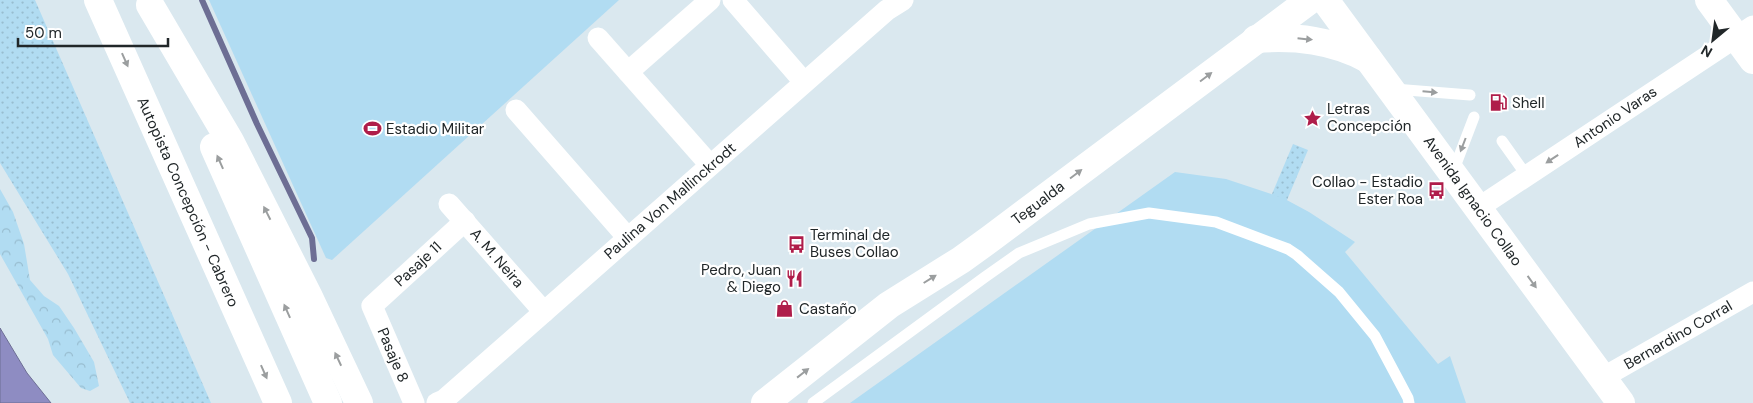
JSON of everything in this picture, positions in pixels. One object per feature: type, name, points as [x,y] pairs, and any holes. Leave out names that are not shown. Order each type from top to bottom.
[{"type":"main road","name":"Autopista Concepción - Cabrero","points":[[98,0],[278,403]]},
{"type":"main road","name":"Tegualda","points":[[765,403],[889,306],[968,255],[1310,0]]},
{"type":"main road","name":"Avenida Ignacio Collao","points":[[1325,0],[1621,403]]},
{"type":"main road","points":[[1709,0],[1744,31],[1753,60]]},
{"type":"main road","points":[[149,3],[328,403]]},
{"type":"main road","points":[[149,3],[230,141],[308,295],[359,403]]},
{"type":"main road","points":[[1256,39],[1283,37],[1314,40],[1353,51],[1368,59]]},
{"type":"street","points":[[628,72],[710,0]]},
{"type":"street","points":[[733,0],[804,82]]},
{"type":"street","name":"Paulina Von Mallinckrodt","points":[[438,403],[444,400],[710,166],[889,3]]},
{"type":"street","name":"Antonio Varas","points":[[1478,208],[1744,31]]},
{"type":"street","points":[[598,38],[710,166]]},
{"type":"street","points":[[516,110],[628,238]]},
{"type":"street","name":"A. M. Neira","points":[[449,204],[544,312]]},
{"type":"street","name":"Pasaje 11","points":[[372,306],[465,221]]},
{"type":"street","name":"Bernardino Corral","points":[[1602,378],[1753,292]]},
{"type":"street","name":"Pasaje 8","points":[[372,306],[414,403]]},
{"type":"lane","points":[[1390,88],[1470,95]]},
{"type":"lane","points":[[1452,173],[1474,117]]},
{"type":"lane","points":[[1502,141],[1527,176]]},
{"type":"lane","points":[[813,403],[1019,253],[1089,224],[1149,213],[1216,222],[1288,249],[1297,255],[1338,292],[1375,336],[1409,403]]},
{"type":"green space","points":[[0,0],[35,0],[211,403],[130,403],[68,274],[0,163]]},
{"type":"green space","name":"Estadio Militar","points":[[209,0],[619,0],[332,260],[326,258]]},
{"type":"green space","points":[[1293,144],[1308,150],[1266,250],[1251,244]]},
{"type":"green space","points":[[1175,172],[1226,179],[1283,198],[1309,212],[1355,242],[1345,252],[1438,364],[1450,356],[1466,403],[850,403]]},
{"type":"green space","points":[[0,189],[13,212],[24,244],[30,280],[44,296],[59,306],[94,362],[99,386],[90,391],[81,388],[53,355],[48,339],[0,254]]},
{"type":"water","points":[[0,328],[27,373],[51,403],[0,403]]},
{"type":"waterway","points":[[202,0],[257,124],[312,238],[314,259]]},
{"type":"place","name":"Shell","points":[[1498,103]]},
{"type":"place","name":"Letras Concepción","points":[[1313,118]]},
{"type":"place","name":"Estadio Militar","points":[[372,129]]},
{"type":"place","name":"Collao - Estadio Ester Roa","points":[[1437,191]]},
{"type":"place","name":"Terminal de Buses Collao","points":[[796,244]]},
{"type":"place","name":"Pedro, Juan & Diego","points":[[795,279]]},
{"type":"place","name":"Castaño","points":[[785,309]]}]
